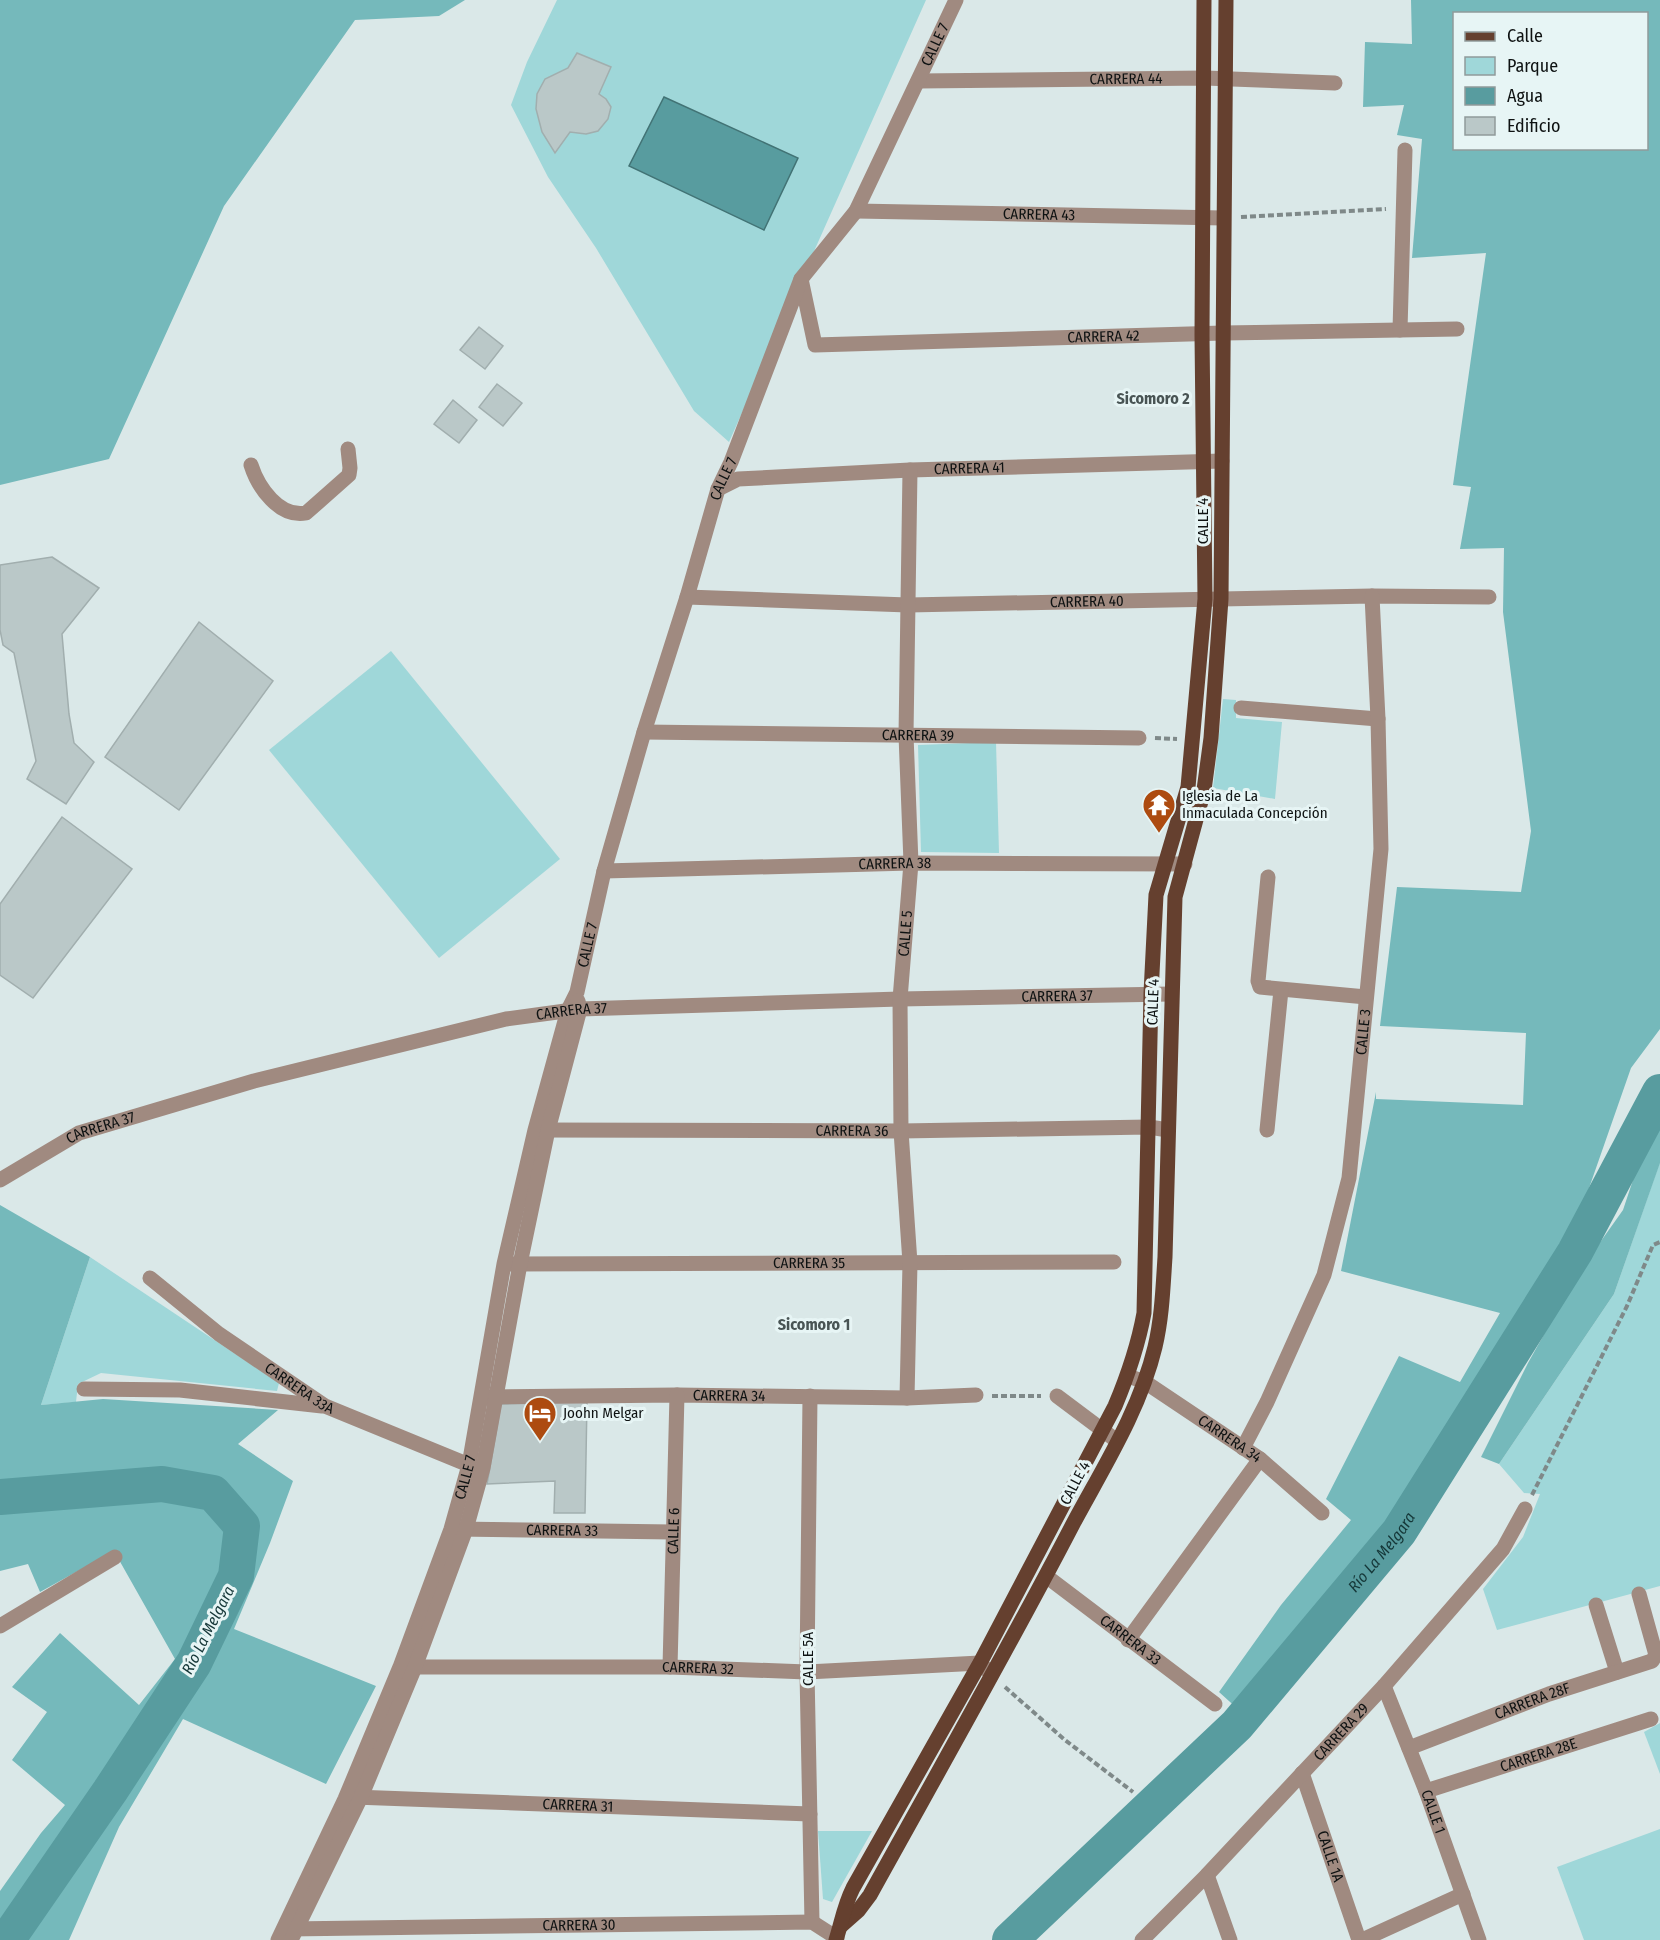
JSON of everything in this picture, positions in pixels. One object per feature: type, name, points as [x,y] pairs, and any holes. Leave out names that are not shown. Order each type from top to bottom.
[{"type":"main road","name":"CALLE 4","points":[[838,1935],[844,1907],[853,1888],[980,1663],[1102,1430],[1128,1376],[1138,1345],[1144,1313],[1151,993],[1156,895],[1188,787],[1205,599],[1202,334],[1204,0]]},
{"type":"main road","name":"CALLE 4","points":[[838,1935],[870,1895],[1046,1576],[1117,1441],[1145,1382],[1155,1347],[1161,1315],[1175,897],[1204,790],[1211,738],[1221,598],[1226,0]]},
{"type":"street","name":"CALLE 7","points":[[286,1935],[361,1797],[483,1468],[504,1264],[574,1010],[604,871],[718,489],[731,462],[801,279],[856,211],[956,0]]},
{"type":"street","name":"CARRERA 44","points":[[918,81],[1204,78],[1335,83]]},
{"type":"street","points":[[1400,330],[1405,150]]},
{"type":"street","name":"CARRERA 43","points":[[856,211],[1223,218]]},
{"type":"street","name":"CARRERA 42","points":[[801,279],[815,345],[1223,333],[1457,329]]},
{"type":"street","points":[[250,465],[255,479],[266,495],[291,513],[306,513],[349,475],[348,449]]},
{"type":"street","name":"CARRERA 41","points":[[718,489],[738,479],[910,470],[1222,462]]},
{"type":"street","name":"CALLE 5","points":[[907,1398],[910,1263],[901,1131],[900,999],[911,863],[906,735],[910,470]]},
{"type":"street","name":"CARRERA 40","points":[[687,597],[908,604],[1372,596],[1489,597]]},
{"type":"street","name":"CALLE 3","points":[[1243,1448],[1267,1402],[1324,1275],[1349,1178],[1381,849],[1372,596]]},
{"type":"street","points":[[1242,708],[1378,719]]},
{"type":"street","name":"CARRERA 39","points":[[644,732],[1139,738]]},
{"type":"street","name":"CARRERA 38","points":[[604,871],[911,863],[1185,864]]},
{"type":"street","points":[[1268,877],[1258,981],[1260,987],[1366,997]]},
{"type":"street","points":[[1268,1130],[1281,990]]},
{"type":"street","name":"CARRERA 37","points":[[0,1180],[80,1132],[254,1081],[506,1019],[574,1010],[900,999],[1171,994]]},
{"type":"street","name":"CARRERA 36","points":[[541,1130],[901,1131],[1149,1127],[1168,1130]]},
{"type":"street","name":"CALLE 7","points":[[459,1529],[469,1465],[489,1397],[520,1264],[541,1130]]},
{"type":"street","name":"CARRERA 35","points":[[504,1264],[1114,1262]]},
{"type":"street","name":"CARRERA 33A","points":[[150,1278],[219,1334],[325,1406],[469,1465]]},
{"type":"street","name":"CARRERA 34","points":[[1128,1376],[1145,1382],[1260,1459],[1322,1513]]},
{"type":"street","points":[[84,1389],[180,1390],[325,1406]]},
{"type":"street","name":"CARRERA 34","points":[[489,1397],[677,1395],[907,1398],[976,1395]]},
{"type":"street","name":"CALLE 6","points":[[670,1667],[677,1395]]},
{"type":"street","name":"CALLE 5A","points":[[810,1396],[807,1672],[812,1922]]},
{"type":"street","points":[[1057,1396],[1117,1441]]},
{"type":"street","points":[[1128,1640],[1260,1459]]},
{"type":"street","name":"CARRERA 29","points":[[1142,1940],[1207,1875],[1384,1686],[1503,1549],[1525,1509]]},
{"type":"street","name":"CARRERA 33","points":[[459,1529],[673,1532]]},
{"type":"street","points":[[0,1626],[114,1557]]},
{"type":"street","name":"CARRERA 33","points":[[1046,1576],[1215,1704]]},
{"type":"street","name":"CARRERA 28F","points":[[1409,1748],[1549,1694],[1655,1658],[1640,1594]]},
{"type":"street","points":[[1596,1605],[1617,1672]]},
{"type":"street","points":[[980,1663],[991,1674]]},
{"type":"street","name":"CARRERA 32","points":[[408,1667],[670,1667],[807,1672],[980,1663]]},
{"type":"street","name":"CALLE 7","points":[[286,1935],[345,1798],[408,1667]]},
{"type":"street","name":"CALLE 1","points":[[1384,1686],[1426,1791],[1479,1940]]},
{"type":"street","name":"CARRERA 28E","points":[[1426,1791],[1651,1719]]},
{"type":"street","name":"CALLE 1A","points":[[1302,1773],[1361,1940]]},
{"type":"street","name":"CARRERA 31","points":[[345,1798],[810,1814]]},
{"type":"street","points":[[1207,1875],[1230,1940]]},
{"type":"street","points":[[1361,1940],[1463,1894]]},
{"type":"street","points":[[812,1922],[838,1935]]},
{"type":"street","name":"CARRERA 30","points":[[286,1935],[812,1922]]},
{"type":"path","points":[[1223,218],[1402,208]]},
{"type":"path","points":[[1139,738],[1193,739]]},
{"type":"path","points":[[1525,1509],[1627,1306],[1653,1245],[1660,1242]]},
{"type":"path","points":[[976,1395],[1057,1396]]},
{"type":"path","points":[[991,1674],[1065,1740],[1133,1792]]},
{"type":"green space","points":[[557,0],[926,0],[729,442],[694,411],[596,248],[548,177],[511,105],[527,62]]},
{"type":"green space","points":[[391,651],[560,859],[439,958],[269,750]]},
{"type":"green space","points":[[1223,699],[1236,700],[1236,718],[1282,722],[1275,799],[1213,788]]},
{"type":"green space","points":[[996,742],[999,853],[921,852],[918,745]]},
{"type":"green space","points":[[1660,1162],[1660,1586],[1497,1630],[1483,1589],[1523,1537],[1540,1494],[1524,1493],[1499,1464],[1614,1294]]},
{"type":"green space","points":[[90,1257],[279,1383],[277,1391],[101,1373],[78,1384],[76,1402],[41,1405]]},
{"type":"green space","points":[[1660,1723],[1660,1774],[1644,1732]]},
{"type":"green space","points":[[1660,1829],[1660,1940],[1584,1940],[1557,1867]]},
{"type":"green space","points":[[818,1831],[872,1831],[832,1902],[823,1899]]},
{"type":"shaded area","points":[[0,0],[465,0],[439,16],[355,20],[224,206],[109,459],[0,485]]},
{"type":"shaded area","points":[[1411,0],[1660,0],[1660,1029],[1631,1068],[1574,1231],[1398,1523],[1240,1711],[1219,1692],[1281,1605],[1351,1520],[1326,1499],[1399,1356],[1460,1382],[1500,1313],[1341,1271],[1376,1092],[1376,1099],[1523,1105],[1526,1033],[1380,1026],[1397,887],[1521,892],[1531,831],[1503,612],[1504,548],[1460,549],[1471,487],[1453,485],[1486,253],[1412,258],[1422,139],[1397,135],[1404,105],[1363,107],[1365,42],[1412,44]]},
{"type":"shaded area","points":[[1660,1122],[1660,1163],[1614,1294],[1499,1464],[1481,1457],[1528,1363],[1579,1272],[1623,1210],[1642,1153]]},
{"type":"shaded area","points":[[0,1205],[90,1257],[41,1405],[103,1399],[278,1410],[238,1444],[293,1481],[234,1629],[376,1686],[326,1784],[183,1719],[119,1827],[69,1940],[0,1940],[0,1891],[41,1833],[65,1805],[12,1760],[47,1712],[12,1687],[60,1633],[139,1705],[175,1659],[114,1551],[40,1592],[28,1564],[0,1571]]},
{"type":"water","points":[[664,97],[798,158],[764,230],[629,166]]},
{"type":"building","points":[[577,53],[611,67],[599,94],[611,107],[608,119],[598,131],[586,134],[570,132],[555,153],[542,132],[536,109],[537,94],[545,79],[568,68]]},
{"type":"building","points":[[479,327],[503,346],[485,369],[460,350]]},
{"type":"building","points":[[497,384],[522,403],[503,426],[479,407]]},
{"type":"building","points":[[453,400],[477,420],[459,443],[434,424]]},
{"type":"building","points":[[52,557],[99,588],[62,634],[74,743],[94,762],[66,804],[27,779],[36,761],[14,653],[3,645],[0,630],[0,565]]},
{"type":"building","points":[[199,622],[273,681],[179,810],[105,757]]},
{"type":"building","points":[[62,817],[132,869],[33,998],[0,975],[0,904]]},
{"type":"building","name":"Joohn Melgar","points":[[587,1401],[585,1513],[554,1513],[555,1481],[487,1484],[501,1404]]},
{"type":"waterway","name":"Río La Melgara","points":[[1010,1940],[1237,1725],[1399,1532],[1575,1252],[1660,1092]]},
{"type":"waterway","name":"Río La Melgara","points":[[0,1497],[162,1484],[213,1493],[242,1526],[236,1576],[194,1663],[110,1791],[7,1940]]},
{"type":"place","name":"Iglesia de La Inmaculada Concepción","points":[[1159,834]]},
{"type":"place","name":"Joohn Melgar","points":[[540,1442]]},
{"type":"district","name":"Sicomoro 2","points":[[1153,398]]},
{"type":"district","name":"Sicomoro 1","points":[[814,1324]]}]
